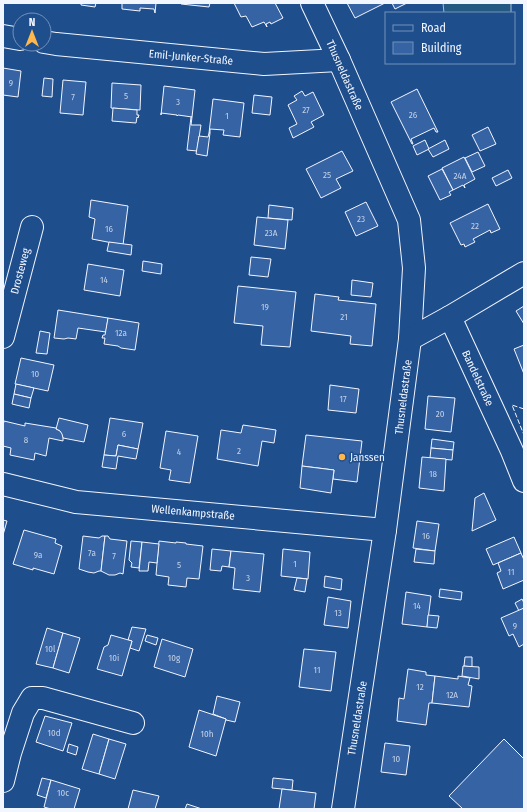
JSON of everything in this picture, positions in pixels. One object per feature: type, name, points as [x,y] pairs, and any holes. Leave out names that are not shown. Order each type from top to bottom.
[{"type":"street","name":"Thusneldastraße","points":[[312,3],[339,60],[409,220],[414,268],[410,339],[385,530],[343,809]]},
{"type":"street","name":"Emil-Junker-Straße","points":[[52,43],[264,64],[339,60]]},
{"type":"street","name":"Drosteweg","points":[[3,337],[32,228]]},
{"type":"street","points":[[410,339],[524,273]]},
{"type":"street","name":"Bandelstraße","points":[[450,317],[512,451],[524,481]]},
{"type":"street","name":"Wellenkampstraße","points":[[3,484],[76,502],[385,530]]},
{"type":"street","points":[[3,781],[23,713],[32,698],[43,698],[61,702],[133,723]]},
{"type":"shaded area","points":[[443,3],[511,3],[511,12],[444,12]]},
{"type":"building","points":[[81,3],[96,3],[95,7],[81,5]]},
{"type":"building","points":[[122,3],[156,3],[155,13],[154,9],[140,8],[140,11],[122,9]]},
{"type":"building","points":[[181,3],[210,3],[209,7]]},
{"type":"building","points":[[234,3],[275,3],[283,18],[271,24],[270,22],[266,24],[267,27],[264,22],[252,27],[246,16],[241,17]]},
{"type":"building","points":[[347,3],[385,3],[355,18]]},
{"type":"building","points":[[392,3],[407,3],[395,9]]},
{"type":"building","points":[[3,68],[21,71],[18,97],[3,95]]},
{"type":"building","points":[[44,78],[53,79],[52,97],[42,96]]},
{"type":"building","points":[[63,80],[86,82],[83,115],[60,113]]},
{"type":"building","points":[[112,83],[141,85],[140,110],[111,108]]},
{"type":"building","points":[[164,86],[195,90],[192,117],[161,113]]},
{"type":"building","points":[[417,89],[438,132],[436,132],[434,128],[411,139],[412,144],[391,102]]},
{"type":"building","points":[[302,91],[305,96],[313,92],[324,115],[311,122],[314,127],[293,138],[289,128],[297,124],[288,105],[297,100],[294,96]]},
{"type":"building","points":[[254,95],[272,97],[270,115],[252,113]]},
{"type":"building","points":[[213,99],[244,103],[240,137],[223,135],[224,130],[210,129],[209,133]]},
{"type":"building","points":[[113,108],[137,110],[137,115],[139,115],[136,123],[112,121]]},
{"type":"building","points":[[191,117],[191,125],[201,125],[197,151],[187,150]]},
{"type":"building","points":[[488,127],[496,144],[480,151],[472,135]]},
{"type":"building","points":[[209,133],[207,156],[196,154],[199,136],[208,137]]},
{"type":"building","points":[[425,140],[429,149],[417,155],[413,146]]},
{"type":"building","points":[[445,140],[449,149],[433,157],[428,149]]},
{"type":"building","points":[[342,151],[353,171],[336,179],[341,188],[321,198],[306,169]]},
{"type":"building","points":[[478,152],[485,166],[472,172],[465,158]]},
{"type":"building","points":[[464,157],[475,179],[464,185],[465,188],[463,185],[453,190],[442,168]]},
{"type":"building","points":[[442,169],[453,190],[449,192],[451,195],[440,200],[428,176]]},
{"type":"building","points":[[508,170],[512,178],[496,186],[492,178]]},
{"type":"building","points":[[91,200],[128,206],[123,245],[92,239],[95,219],[89,217]]},
{"type":"building","points":[[366,202],[378,226],[356,236],[345,212]]},
{"type":"building","points":[[488,204],[500,229],[491,233],[490,230],[473,239],[475,242],[465,247],[464,244],[461,245],[450,223]]},
{"type":"building","points":[[269,205],[293,208],[292,220],[268,218]]},
{"type":"building","points":[[257,217],[288,220],[285,249],[254,245]]},
{"type":"building","points":[[109,242],[132,245],[131,255],[107,251]]},
{"type":"building","points":[[251,257],[271,259],[268,277],[249,275]]},
{"type":"building","points":[[143,261],[162,264],[161,274],[142,271]]},
{"type":"building","points":[[88,264],[124,270],[120,296],[84,290]]},
{"type":"building","points":[[352,280],[373,283],[371,297],[351,295]]},
{"type":"building","points":[[238,286],[296,292],[290,347],[261,345],[263,326],[234,323]]},
{"type":"building","points":[[315,294],[339,297],[338,300],[376,304],[372,346],[350,344],[351,336],[311,331]]},
{"type":"building","points":[[524,306],[524,324],[516,311]]},
{"type":"building","points":[[58,310],[108,318],[106,332],[78,328],[76,339],[54,338]]},
{"type":"building","points":[[108,318],[139,323],[135,350],[104,344],[105,338],[102,338],[103,335],[105,335]]},
{"type":"building","points":[[40,331],[50,333],[47,354],[36,353]]},
{"type":"building","points":[[524,345],[524,374],[514,349]]},
{"type":"building","points":[[21,358],[54,365],[48,391],[15,384]]},
{"type":"building","points":[[16,384],[34,388],[31,398],[14,394]]},
{"type":"building","points":[[330,385],[359,389],[356,413],[328,410]]},
{"type":"building","points":[[14,394],[31,398],[29,408],[12,404]]},
{"type":"building","points":[[428,396],[455,398],[451,432],[425,429]]},
{"type":"building","points":[[59,418],[88,425],[84,442],[63,438],[60,431],[56,429]]},
{"type":"building","points":[[110,418],[143,423],[138,449],[118,445],[116,456],[104,455]]},
{"type":"building","points":[[4,421],[25,426],[25,423],[56,428],[62,434],[63,441],[49,438],[46,456],[35,453],[34,460],[10,455],[11,448],[3,446]]},
{"type":"building","points":[[243,425],[276,430],[274,443],[262,441],[258,466],[217,459],[221,430],[241,433]]},
{"type":"building","points":[[166,431],[198,436],[190,483],[169,480],[171,470],[160,468]]},
{"type":"building","points":[[306,435],[362,441],[357,482],[333,479],[334,470],[302,466]]},
{"type":"building","points":[[432,439],[454,442],[453,450],[431,448]]},
{"type":"building","points":[[118,445],[138,449],[136,459],[118,456],[116,469],[102,467],[104,455],[116,456]]},
{"type":"building","points":[[431,448],[453,450],[452,460],[430,458]]},
{"type":"building","points":[[422,457],[446,459],[444,491],[419,488]]},
{"type":"building","points":[[302,466],[334,470],[331,493],[300,488]]},
{"type":"building","points":[[484,493],[496,520],[472,531],[475,498]]},
{"type":"building","points":[[3,520],[7,521],[3,535]]},
{"type":"building","points":[[417,521],[439,524],[435,551],[413,548]]},
{"type":"building","points":[[24,530],[56,539],[55,543],[62,546],[54,574],[13,564]]},
{"type":"building","points":[[83,536],[99,538],[105,536],[101,571],[94,573],[79,569]]},
{"type":"building","points":[[105,536],[108,536],[110,539],[127,541],[123,574],[120,573],[109,575],[101,571]]},
{"type":"building","points":[[514,537],[521,553],[493,565],[486,549]]},
{"type":"building","points":[[131,541],[142,542],[139,568],[131,567],[132,563],[129,560]]},
{"type":"building","points":[[159,541],[203,546],[199,579],[187,578],[186,587],[168,585],[169,577],[156,575]]},
{"type":"building","points":[[142,542],[159,544],[157,563],[149,562],[148,571],[139,571]]},
{"type":"building","points":[[212,549],[231,551],[229,567],[222,566],[221,571],[210,570]]},
{"type":"building","points":[[283,549],[310,552],[308,579],[281,576]]},
{"type":"building","points":[[416,549],[435,551],[434,564],[414,562]]},
{"type":"building","points":[[231,551],[264,554],[260,592],[233,589],[235,568],[229,567]]},
{"type":"building","points":[[521,553],[524,560],[524,580],[503,589],[497,573],[501,571],[498,563]]},
{"type":"building","points":[[325,576],[342,579],[341,590],[324,587]]},
{"type":"building","points":[[297,578],[307,579],[305,592],[294,590]]},
{"type":"building","points":[[440,589],[462,592],[461,600],[439,597]]},
{"type":"building","points":[[406,592],[431,596],[427,627],[402,624]]},
{"type":"building","points":[[328,597],[351,601],[348,628],[324,625]]},
{"type":"building","points":[[522,599],[524,608],[519,611],[515,603]]},
{"type":"building","points":[[524,608],[524,644],[519,647],[513,634],[509,636],[501,618]]},
{"type":"building","points":[[428,615],[439,616],[437,628],[427,627]]},
{"type":"building","points":[[132,627],[146,629],[139,651],[130,648],[132,641],[128,640]]},
{"type":"building","points":[[47,628],[63,633],[53,668],[36,664]]},
{"type":"building","points":[[63,633],[80,638],[69,673],[53,668]]},
{"type":"building","points":[[111,635],[132,641],[122,676],[97,669],[104,647],[108,645]]},
{"type":"building","points":[[147,635],[158,638],[156,645],[145,641]]},
{"type":"building","points":[[162,639],[193,649],[185,677],[154,667]]},
{"type":"building","points":[[304,649],[336,652],[331,691],[299,687]]},
{"type":"building","points":[[465,657],[472,657],[472,667],[464,666]]},
{"type":"building","points":[[463,666],[479,667],[479,679],[462,676]]},
{"type":"building","points":[[408,669],[426,672],[426,675],[435,676],[432,703],[429,703],[426,725],[397,721],[399,698],[404,699]]},
{"type":"building","points":[[435,676],[458,679],[458,676],[470,678],[468,685],[472,686],[469,707],[432,703]]},
{"type":"building","points":[[217,696],[240,702],[235,722],[213,714]]},
{"type":"building","points":[[199,710],[226,719],[216,756],[189,747]]},
{"type":"building","points":[[45,716],[72,723],[63,751],[36,742]]},
{"type":"building","points":[[93,734],[109,739],[99,774],[82,769]]},
{"type":"building","points":[[109,739],[126,744],[115,779],[99,774]]},
{"type":"building","points":[[504,739],[524,759],[524,809],[463,809],[449,796]]},
{"type":"building","points":[[385,743],[410,746],[406,775],[381,772]]},
{"type":"building","points":[[69,744],[78,747],[76,755],[67,752]]},
{"type":"building","points":[[42,778],[51,780],[46,798],[37,795]]},
{"type":"building","points":[[273,778],[293,780],[292,790],[272,788]]},
{"type":"building","points":[[51,780],[80,789],[74,809],[51,809],[44,807]]},
{"type":"building","points":[[282,789],[316,793],[314,809],[279,809]]},
{"type":"building","points":[[133,790],[159,796],[155,809],[128,809]]},
{"type":"building","points":[[187,804],[202,809],[185,809]]},
{"type":"fence","points":[[524,409],[512,405],[524,435]]},
{"type":"place","name":"Janssen","points":[[342,457]]}]
